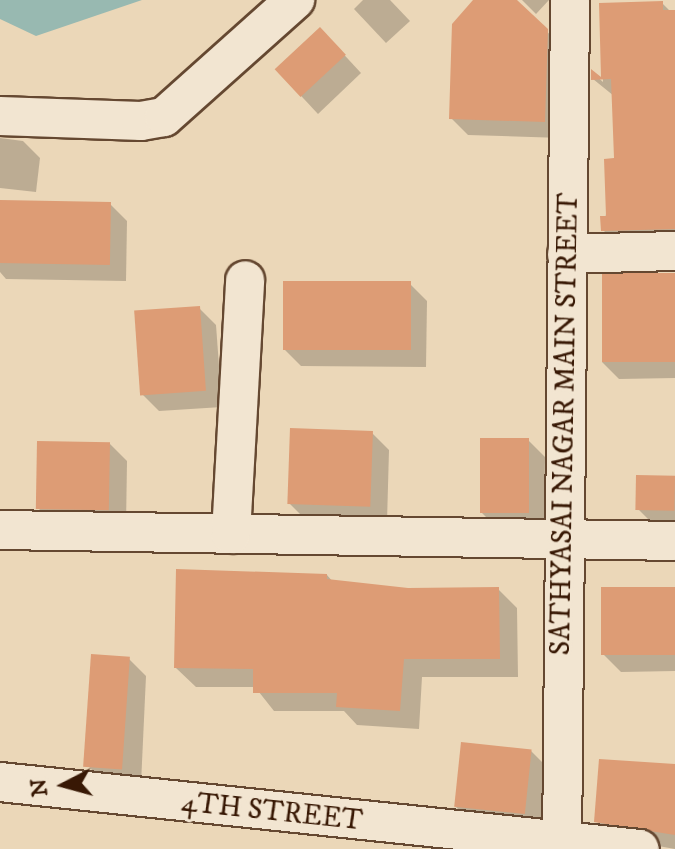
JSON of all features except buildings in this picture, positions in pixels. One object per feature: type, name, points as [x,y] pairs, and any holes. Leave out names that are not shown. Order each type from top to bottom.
[{"type":"street","points":[[0,116],[141,121],[164,117],[295,0]]},
{"type":"street","name":"SATHYASAI NAGAR MAIN STREET","points":[[562,847],[562,537],[570,0]]},
{"type":"street","points":[[567,254],[675,251]]},
{"type":"street","points":[[231,534],[245,280]]},
{"type":"street","points":[[0,530],[675,541]]},
{"type":"street","name":"4TH STREET","points":[[0,782],[562,847],[640,849]]},
{"type":"water","points":[[0,0],[142,0],[36,36],[0,19]]}]
